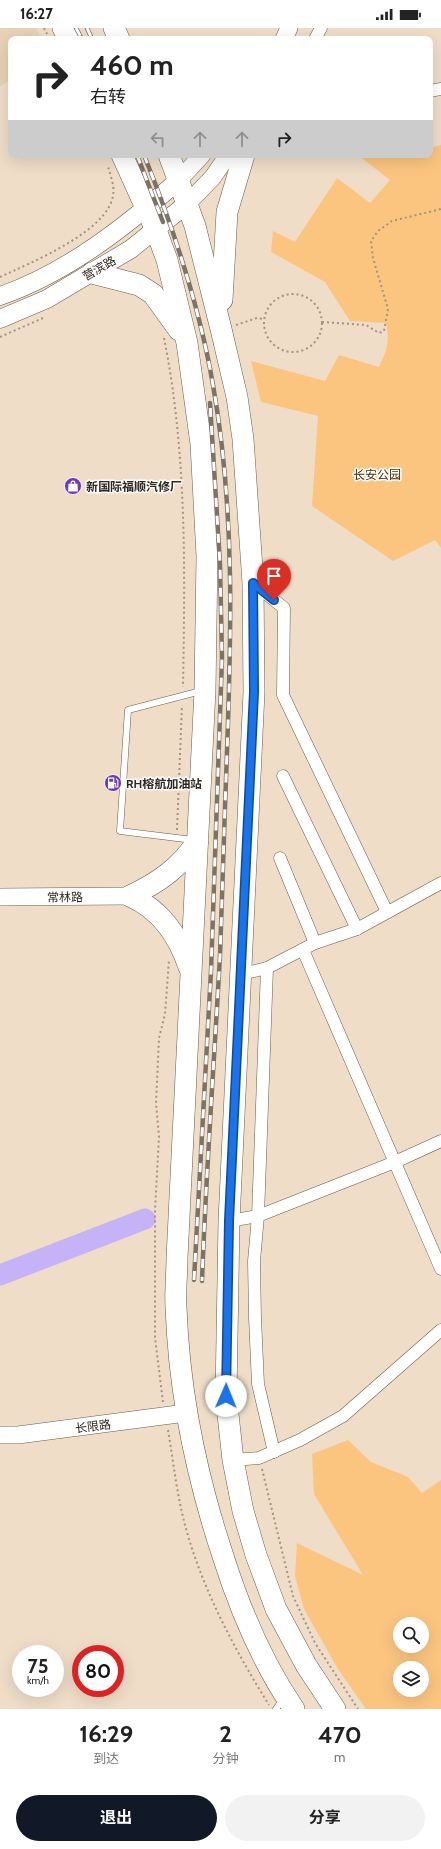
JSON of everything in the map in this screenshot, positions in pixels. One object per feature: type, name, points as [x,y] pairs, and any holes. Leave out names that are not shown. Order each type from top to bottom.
[{"type":"highway","points":[[114,158],[147,208],[167,260],[187,343],[201,444],[207,556],[205,690],[176,1306],[186,1413],[212,1524],[236,1595],[258,1648],[285,1705]]},
{"type":"highway","points":[[170,158],[188,203],[237,397],[244,439],[253,583],[254,692],[242,974],[229,1221],[226,1396],[233,1460],[243,1511],[256,1555],[276,1609],[306,1665],[335,1709]]},
{"type":"highway","points":[[221,329],[223,263],[227,212],[243,158]]},
{"type":"highway","points":[[92,273],[139,285],[153,294],[163,306],[187,343]]},
{"type":"highway","points":[[130,896],[151,886],[165,877],[188,855],[198,840]]},
{"type":"highway","points":[[130,896],[141,901],[168,925],[177,938],[191,974]]},
{"type":"main road","name":"营滨路","points":[[0,296],[37,280],[83,254],[121,229],[179,180]]},
{"type":"main road","name":"营滨路","points":[[0,319],[47,298],[131,249],[188,203]]},
{"type":"street","points":[[179,180],[199,158]]},
{"type":"street","points":[[188,203],[213,177],[226,158]]},
{"type":"street","points":[[253,583],[284,608],[282,695],[387,912]]},
{"type":"street","points":[[283,776],[356,929]]},
{"type":"street","points":[[280,858],[315,943]]},
{"type":"street","points":[[242,974],[267,968],[315,943],[356,929],[441,882]]},
{"type":"street","name":"常林路","points":[[0,897],[130,896]]},
{"type":"street","points":[[303,950],[441,1269]]},
{"type":"street","points":[[267,968],[258,1216],[254,1261],[256,1364],[262,1403],[274,1452]]},
{"type":"street","points":[[229,1221],[258,1216],[395,1162],[441,1141]]},
{"type":"street","points":[[233,1460],[259,1458],[274,1452],[300,1440],[343,1416],[441,1330]]},
{"type":"street","name":"长限路","points":[[0,1435],[18,1435],[186,1413]]},
{"type":"lane","points":[[198,840],[120,831],[128,710],[205,690]]},
{"type":"path","points":[[0,277],[61,246],[95,225],[112,203],[114,194],[114,158]]},
{"type":"path","points":[[322,322],[366,325],[379,333],[384,331],[388,309],[373,258],[371,241],[378,231],[392,221],[441,209]]},
{"type":"path","points":[[286,294],[296,294],[305,296],[313,302],[319,310],[322,329],[318,338],[312,345],[304,350],[294,352],[285,351],[276,347],[269,340],[265,332],[264,319],[270,304],[277,298],[286,294]]},
{"type":"path","points":[[0,338],[43,318]]},
{"type":"path","points":[[221,329],[257,318],[264,319]]},
{"type":"path","points":[[163,335],[178,430],[185,563],[181,768],[177,837]]},
{"type":"path","points":[[259,1458],[293,1596],[315,1643],[358,1709]]},
{"type":"shaded area","points":[[0,28],[36,28],[40,36],[8,36],[8,82],[0,86]]},
{"type":"green space","name":"长安公园","points":[[441,145],[441,548],[435,540],[393,561],[312,506],[318,416],[261,402],[251,361],[325,381],[339,355],[379,367],[388,341],[386,323],[350,321],[325,282],[271,252],[273,231],[295,242],[337,178],[370,203],[390,180],[362,158],[433,158],[433,147]]},
{"type":"green space","points":[[348,1440],[371,1462],[408,1477],[422,1493],[441,1480],[441,1709],[366,1709],[338,1669],[304,1609],[295,1576],[297,1543],[363,1575],[314,1494],[312,1454]]},
{"type":"waterway","points":[[0,1275],[145,1219]]},
{"type":"railway","points":[[76,28],[80,36]]},
{"type":"railway","points":[[87,28],[91,36]]},
{"type":"railway","points":[[138,158],[163,222]]},
{"type":"railway","points":[[145,158],[175,239],[201,327],[213,385],[221,438],[229,543],[229,701],[221,937],[202,1281]]},
{"type":"railway","points":[[194,1280],[211,971],[222,658],[220,564],[210,403]]},
{"type":"place","name":"新国际福顺汽修厂","points":[[73,486]]},
{"type":"place","name":"RH榕航加油站","points":[[113,783]]},
{"type":"route","points":[[226,1396],[229,1221],[242,974],[254,692],[253,583],[274,600]]}]
